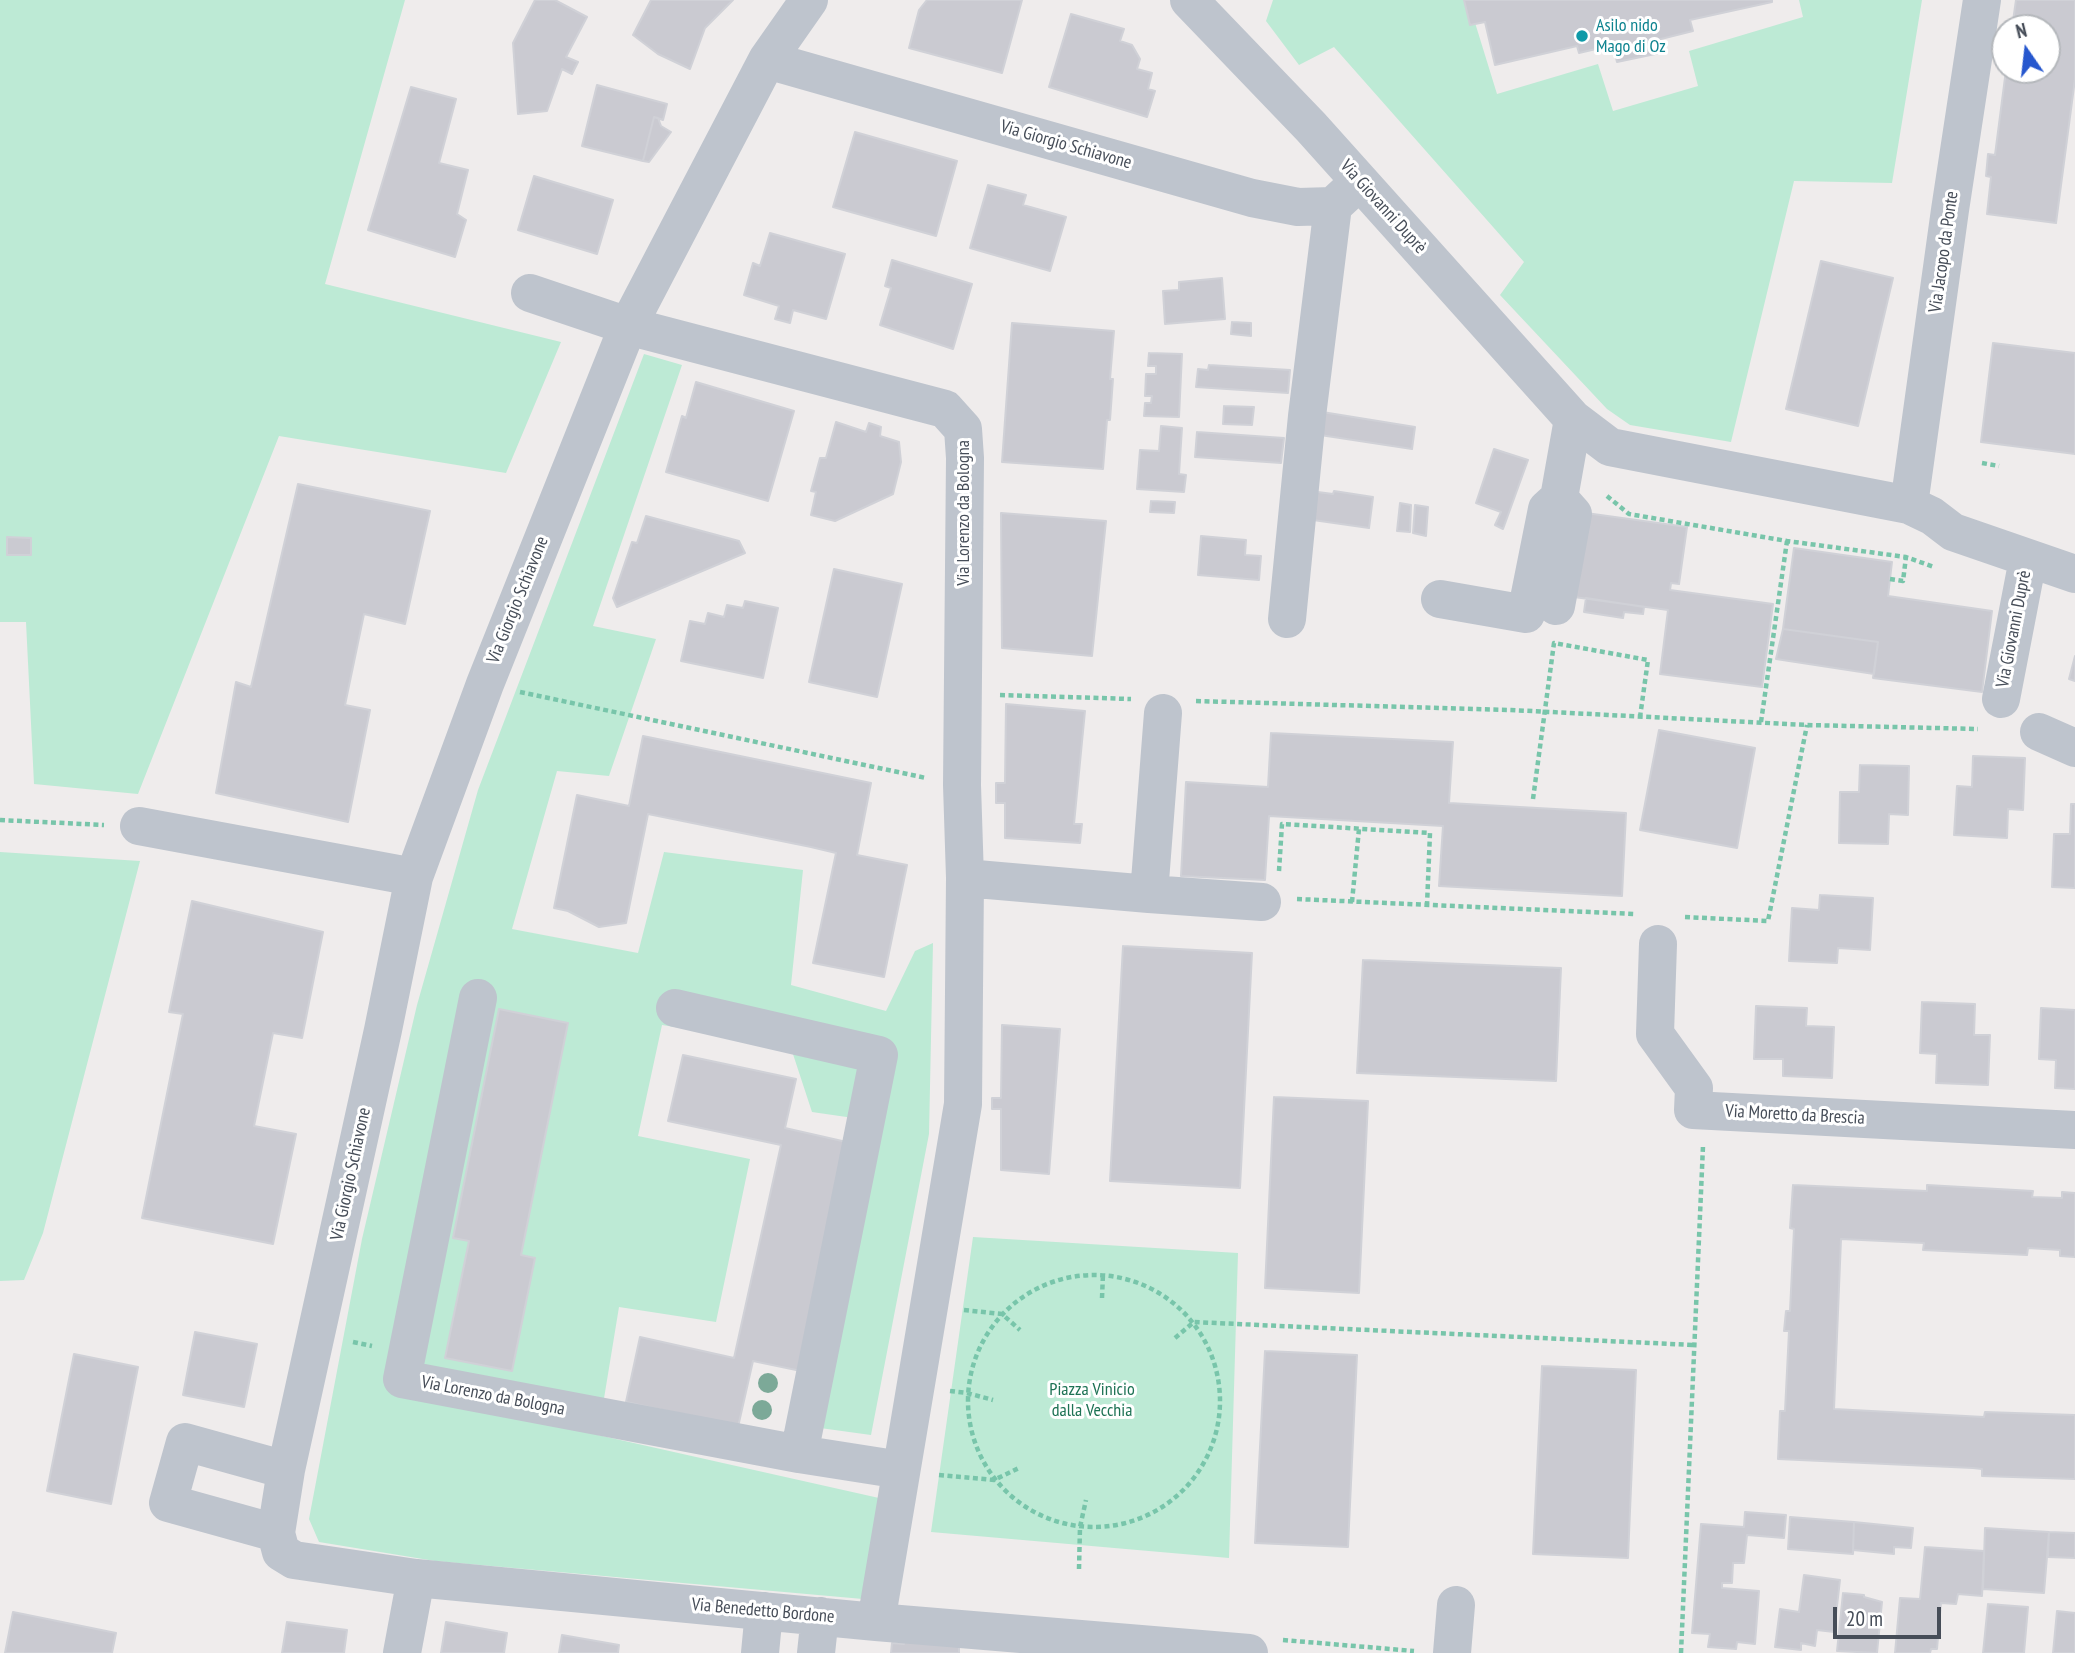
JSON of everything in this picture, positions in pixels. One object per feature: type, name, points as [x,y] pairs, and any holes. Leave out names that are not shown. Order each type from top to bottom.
[{"type":"street","name":"Via Giorgio Schiavone","points":[[279,1542],[286,1470],[414,877],[485,684],[628,326],[767,60],[809,0]]},
{"type":"street","name":"Via Giovanni Duprè","points":[[1189,0],[1311,127],[1346,194],[1573,419],[1610,447],[1909,505],[1933,516],[1953,532],[2075,574]]},
{"type":"street","name":"Via Jacopo da Ponte","points":[[1909,505],[1982,0]]},
{"type":"street","name":"Via Giorgio Schiavone","points":[[767,60],[1252,198],[1298,207],[1346,194]]},
{"type":"street","name":"Via Giovanni Duprè","points":[[1287,619],[1307,416],[1346,194]]},
{"type":"street","points":[[530,293],[628,326]]},
{"type":"street","name":"Via Lorenzo da Bologna","points":[[628,326],[945,409],[963,429],[963,1104],[916,1472],[876,1622]]},
{"type":"street","points":[[1440,599],[1526,614],[1547,509],[1562,481],[1573,419]]},
{"type":"street","points":[[1556,606],[1573,513],[1562,481]]},
{"type":"street","name":"Via Giovanni Duprè","points":[[1993,714],[2028,559]]},
{"type":"street","points":[[1149,894],[1165,704]]},
{"type":"street","points":[[2039,732],[2075,748]]},
{"type":"street","points":[[139,826],[414,877]]},
{"type":"street","points":[[965,878],[1149,894],[1277,891]]},
{"type":"street","name":"Via Moretto da Brescia","points":[[1659,925],[1655,1034],[1694,1088],[1693,1110],[2075,1130]]},
{"type":"street","name":"Via Lorenzo da Bologna","points":[[478,998],[402,1379],[799,1454],[916,1472]]},
{"type":"street","points":[[675,1008],[879,1055],[799,1454]]},
{"type":"street","points":[[279,1542],[168,1503],[185,1442],[286,1470]]},
{"type":"street","name":"Via Benedetto Bordone","points":[[279,1542],[294,1560],[416,1578],[876,1622],[1248,1649]]},
{"type":"street","points":[[402,1653],[416,1578]]},
{"type":"street","points":[[1437,1652],[1456,1605]]},
{"type":"street","points":[[760,1653],[764,1611]]},
{"type":"street","points":[[816,1653],[820,1616]]},
{"type":"path","points":[[1982,463],[1999,466]]},
{"type":"path","points":[[1562,481],[1629,514],[1906,558],[1943,570]]},
{"type":"path","points":[[1761,722],[1787,541]]},
{"type":"path","points":[[1890,579],[1903,581],[1906,558]]},
{"type":"path","points":[[1533,799],[1554,643],[1648,660],[1640,717]]},
{"type":"path","points":[[485,684],[962,785]]},
{"type":"path","points":[[964,694],[1165,704],[1545,712],[1807,725],[1993,714]]},
{"type":"path","points":[[1427,905],[1430,833],[1282,824],[1277,891],[1353,902],[1427,905],[1659,925],[1768,920],[1807,725]]},
{"type":"path","points":[[0,820],[139,826]]},
{"type":"path","points":[[1353,902],[1359,829]]},
{"type":"path","points":[[1681,1653],[1704,1110]]},
{"type":"path","points":[[1102,1298],[1103,1274]]},
{"type":"path","points":[[1103,1274],[1137,1281],[1169,1298],[1194,1322],[1215,1359],[1222,1401],[1215,1443],[1194,1480],[1162,1509],[1123,1525],[1080,1527],[1048,1520],[1018,1503],[995,1480],[978,1454],[969,1424],[967,1393],[978,1351],[1002,1314],[1031,1291],[1065,1278],[1103,1274]]},
{"type":"path","points":[[955,1309],[1002,1314],[1020,1330]]},
{"type":"path","points":[[1175,1338],[1194,1322],[1694,1345]]},
{"type":"path","points":[[316,1334],[407,1353]]},
{"type":"path","points":[[916,1472],[995,1480],[1020,1468]]},
{"type":"path","points":[[1079,1569],[1080,1527],[1086,1500]]},
{"type":"path","points":[[1248,1649],[1437,1652]]},
{"type":"green space","points":[[0,0],[405,0],[325,284],[561,342],[506,473],[279,436],[138,794],[34,784],[26,622],[0,622]]},
{"type":"green space","points":[[1273,0],[1468,0],[1497,94],[1598,64],[1613,111],[1698,86],[1689,51],[1803,17],[1799,0],[1922,0],[1892,183],[1794,181],[1731,442],[1630,425],[1607,409],[1500,295],[1524,262],[1334,47],[1299,65],[1266,21]]},
{"type":"green space","points":[[644,354],[682,365],[593,626],[656,639],[609,776],[557,771],[512,929],[638,953],[664,852],[803,870],[791,985],[886,1011],[915,951],[933,943],[929,1134],[871,1435],[820,1428],[881,1122],[812,1112],[790,1045],[662,1025],[638,1136],[750,1159],[716,1322],[619,1307],[598,1435],[879,1498],[863,1599],[435,1561],[319,1542],[309,1519],[362,1239],[417,1005],[478,790]]},
{"type":"green space","points":[[0,852],[140,861],[43,1233],[24,1280],[0,1281]]},
{"type":"green space","name":"Piazza Vinicio dalla Vecchia","points":[[973,1237],[1238,1253],[1229,1558],[931,1532]]},
{"type":"building","points":[[535,0],[555,0],[587,17],[566,57],[578,62],[572,74],[562,69],[547,111],[518,114],[513,43]]},
{"type":"building","points":[[651,0],[733,0],[705,28],[690,69],[658,54],[633,35]]},
{"type":"building","points":[[927,0],[1022,0],[1002,73],[909,48],[919,10]]},
{"type":"building","name":"Asilo nido Mago di Oz","points":[[1464,0],[1772,2],[1690,20],[1693,31],[1657,40],[1660,53],[1617,62],[1613,45],[1579,53],[1577,46],[1495,65],[1485,22],[1470,25]]},
{"type":"building","points":[[2016,0],[2075,0],[2075,79],[2056,223],[1987,214],[1991,177],[1986,176],[1988,154],[1995,155],[2004,84],[2061,84],[2061,14],[2014,14]]},
{"type":"building","points":[[1071,14],[1124,29],[1120,41],[1132,45],[1140,59],[1137,69],[1152,73],[1148,89],[1155,91],[1147,117],[1049,87]]},
{"type":"building","points":[[597,85],[667,104],[663,120],[654,117],[643,161],[582,146]]},
{"type":"building","points":[[411,87],[456,99],[439,163],[468,170],[457,214],[466,220],[455,257],[368,230]]},
{"type":"building","points":[[654,117],[658,118],[661,126],[671,132],[649,162],[643,161]]},
{"type":"building","points":[[855,132],[957,161],[936,236],[833,207]]},
{"type":"building","points":[[534,176],[613,200],[597,254],[518,230]]},
{"type":"building","points":[[988,185],[1026,195],[1023,205],[1066,217],[1050,271],[970,248]]},
{"type":"building","points":[[770,233],[845,254],[826,319],[793,310],[790,323],[775,319],[779,306],[744,295],[753,263],[760,266]]},
{"type":"building","points":[[892,260],[972,284],[953,349],[880,325],[891,288],[885,286]]},
{"type":"building","points":[[1821,261],[1893,278],[1858,426],[1786,409]]},
{"type":"building","points":[[1222,278],[1225,319],[1165,324],[1163,291],[1179,290],[1179,282]]},
{"type":"building","points":[[1232,322],[1251,323],[1251,336],[1231,334]]},
{"type":"building","points":[[1012,323],[1114,331],[1110,420],[1107,420],[1103,469],[1002,462]]},
{"type":"building","points":[[1993,343],[2075,353],[2075,454],[1981,442]]},
{"type":"building","points":[[1149,353],[1182,354],[1179,417],[1144,416],[1145,403],[1151,403],[1152,396],[1145,396],[1146,374],[1156,374],[1156,366],[1148,366]]},
{"type":"building","points":[[1209,365],[1290,370],[1288,393],[1196,387],[1198,369],[1208,370]]},
{"type":"building","points":[[696,382],[794,411],[768,501],[666,472],[682,416],[686,418]]},
{"type":"building","points":[[1224,406],[1254,407],[1252,425],[1223,424]]},
{"type":"building","points":[[1310,410],[1415,427],[1412,449],[1307,433]]},
{"type":"building","points":[[836,422],[866,432],[869,423],[881,427],[880,436],[899,442],[901,462],[893,494],[835,521],[811,515],[816,492],[811,491],[820,458],[826,458]]},
{"type":"building","points":[[1161,426],[1182,428],[1179,474],[1186,475],[1184,492],[1137,489],[1140,450],[1159,451]]},
{"type":"building","points":[[1197,432],[1284,438],[1281,463],[1195,457]]},
{"type":"building","points":[[1494,449],[1528,460],[1503,529],[1495,525],[1501,512],[1476,503]]},
{"type":"building","points":[[298,484],[430,511],[405,624],[364,614],[345,705],[370,710],[348,822],[216,793],[236,682],[251,687]]},
{"type":"building","points":[[1310,491],[1333,494],[1334,491],[1373,497],[1369,528],[1306,519]]},
{"type":"building","points":[[1151,501],[1175,502],[1174,513],[1150,512]]},
{"type":"building","points":[[1400,503],[1411,505],[1410,532],[1397,531]]},
{"type":"building","points":[[1415,505],[1428,507],[1426,536],[1413,533]]},
{"type":"building","points":[[1001,513],[1106,521],[1092,656],[1002,648]]},
{"type":"building","points":[[1586,513],[1687,527],[1679,584],[1671,583],[1670,590],[1773,604],[1762,687],[1660,674],[1668,610],[1574,597]]},
{"type":"building","points":[[646,516],[739,541],[745,553],[617,607],[613,598],[632,542],[637,543]]},
{"type":"building","points":[[1201,536],[1246,540],[1245,555],[1261,556],[1259,580],[1198,575]]},
{"type":"building","points":[[7,537],[31,538],[31,555],[7,555]]},
{"type":"building","points":[[1794,548],[1892,562],[1888,596],[1992,611],[1982,692],[1873,678],[1878,642],[1783,629]]},
{"type":"building","points":[[834,569],[902,584],[877,697],[809,682]]},
{"type":"building","points":[[1586,598],[1644,607],[1643,614],[1624,612],[1623,618],[1584,612]]},
{"type":"building","points":[[745,601],[778,608],[763,678],[681,661],[690,621],[705,624],[708,613],[724,617],[727,605],[743,608]]},
{"type":"building","points":[[1783,629],[1878,642],[1874,674],[1776,659]]},
{"type":"building","points":[[2075,656],[2075,681],[2069,679]]},
{"type":"building","points":[[1006,704],[1085,711],[1074,824],[1082,824],[1080,843],[1005,838],[1005,803],[996,803],[996,783],[1005,783]]},
{"type":"building","points":[[1659,730],[1755,748],[1737,848],[1640,830]]},
{"type":"building","points":[[1271,733],[1453,742],[1449,803],[1626,813],[1622,896],[1439,886],[1443,826],[1269,816],[1265,880],[1181,876],[1186,782],[1268,787]]},
{"type":"building","points":[[643,736],[871,783],[857,855],[907,865],[884,977],[813,963],[836,853],[811,847],[648,814],[626,923],[599,927],[568,911],[554,908],[577,795],[629,806]]},
{"type":"building","points":[[1973,756],[2025,758],[2023,810],[2008,809],[2007,838],[1954,835],[1957,786],[1972,787]]},
{"type":"building","points":[[1860,765],[1909,766],[1908,815],[1889,814],[1888,844],[1839,843],[1840,792],[1859,792]]},
{"type":"building","points":[[2071,804],[2075,804],[2075,888],[2052,887],[2054,834],[2070,834]]},
{"type":"building","points":[[1820,895],[1873,898],[1870,950],[1838,948],[1837,963],[1789,961],[1792,908],[1819,910]]},
{"type":"building","points":[[192,901],[323,932],[302,1038],[273,1033],[254,1126],[296,1134],[273,1244],[142,1218],[183,1014],[169,1012]]},
{"type":"building","points":[[1123,946],[1252,953],[1240,1188],[1110,1181]]},
{"type":"building","points":[[1363,960],[1561,968],[1556,1081],[1357,1073]]},
{"type":"building","points":[[1922,1002],[1975,1004],[1974,1035],[1990,1035],[1988,1085],[1936,1083],[1937,1054],[1920,1053]]},
{"type":"building","points":[[1756,1006],[1807,1008],[1806,1026],[1834,1027],[1832,1078],[1783,1076],[1783,1059],[1754,1059]]},
{"type":"building","points":[[2041,1008],[2075,1010],[2075,1089],[2055,1088],[2056,1060],[2039,1059]]},
{"type":"building","points":[[499,1009],[568,1023],[521,1255],[535,1258],[512,1371],[445,1358],[469,1241],[453,1238]]},
{"type":"building","points":[[1002,1025],[1060,1029],[1049,1174],[1001,1170],[1001,1109],[992,1109],[992,1098],[1001,1098]]},
{"type":"building","points":[[683,1055],[796,1079],[785,1128],[851,1143],[801,1371],[753,1361],[738,1427],[626,1402],[640,1337],[734,1358],[781,1145],[668,1121]]},
{"type":"building","points":[[1274,1097],[1368,1101],[1359,1293],[1265,1288]]},
{"type":"building","points":[[1793,1185],[1927,1191],[1927,1185],[2033,1191],[2032,1197],[2062,1198],[2062,1192],[2075,1193],[2075,1257],[2060,1256],[2060,1250],[2028,1248],[2027,1255],[1923,1250],[1924,1243],[1841,1239],[1834,1409],[1984,1417],[1985,1412],[2075,1415],[2075,1479],[1982,1476],[1982,1469],[1973,1468],[1778,1459],[1780,1411],[1785,1411],[1789,1331],[1784,1331],[1786,1311],[1790,1311]]},
{"type":"building","points":[[195,1332],[257,1344],[244,1407],[183,1395]]},
{"type":"building","points":[[1265,1351],[1357,1355],[1348,1547],[1255,1543]]},
{"type":"building","points":[[74,1354],[138,1367],[111,1504],[47,1491]]},
{"type":"building","points":[[1542,1366],[1636,1370],[1628,1558],[1533,1554]]},
{"type":"building","points":[[1745,1512],[1786,1515],[1784,1538],[1747,1535],[1744,1563],[1733,1563],[1732,1583],[1722,1583],[1722,1588],[1759,1591],[1755,1644],[1737,1642],[1736,1649],[1708,1647],[1710,1634],[1692,1633],[1701,1524],[1744,1527]]},
{"type":"building","points":[[1790,1517],[1854,1522],[1853,1554],[1788,1549]]},
{"type":"building","points":[[1854,1522],[1913,1528],[1911,1548],[1894,1547],[1894,1554],[1853,1550]]},
{"type":"building","points":[[1985,1528],[2049,1532],[2044,1593],[1983,1589]]},
{"type":"building","points":[[2049,1532],[2075,1533],[2075,1558],[2048,1557]]},
{"type":"building","points":[[1925,1547],[1984,1551],[1982,1596],[1958,1594],[1956,1604],[1941,1603],[1937,1649],[1931,1649],[1930,1653],[1895,1653],[1900,1598],[1920,1599]]},
{"type":"building","points":[[1804,1575],[1840,1580],[1834,1632],[1817,1630],[1815,1646],[1801,1643],[1801,1650],[1775,1647],[1780,1609],[1799,1612]]},
{"type":"building","points":[[1843,1593],[1864,1595],[1882,1602],[1877,1653],[1837,1651]]},
{"type":"building","points":[[1988,1604],[2028,1607],[2024,1653],[1983,1653]]},
{"type":"building","points":[[2057,1611],[2075,1613],[2075,1653],[2053,1653]]},
{"type":"building","points":[[13,1612],[116,1633],[112,1653],[5,1653]]},
{"type":"building","points":[[287,1622],[347,1630],[344,1653],[282,1653]]},
{"type":"building","points":[[446,1622],[507,1633],[504,1653],[441,1653]]},
{"type":"building","points":[[562,1635],[619,1645],[618,1653],[559,1653]]},
{"type":"building","points":[[904,1638],[959,1643],[959,1653],[891,1653],[892,1643],[904,1644]]},
{"type":"place","name":"Asilo nido Mago di Oz","points":[[1582,36]]}]
